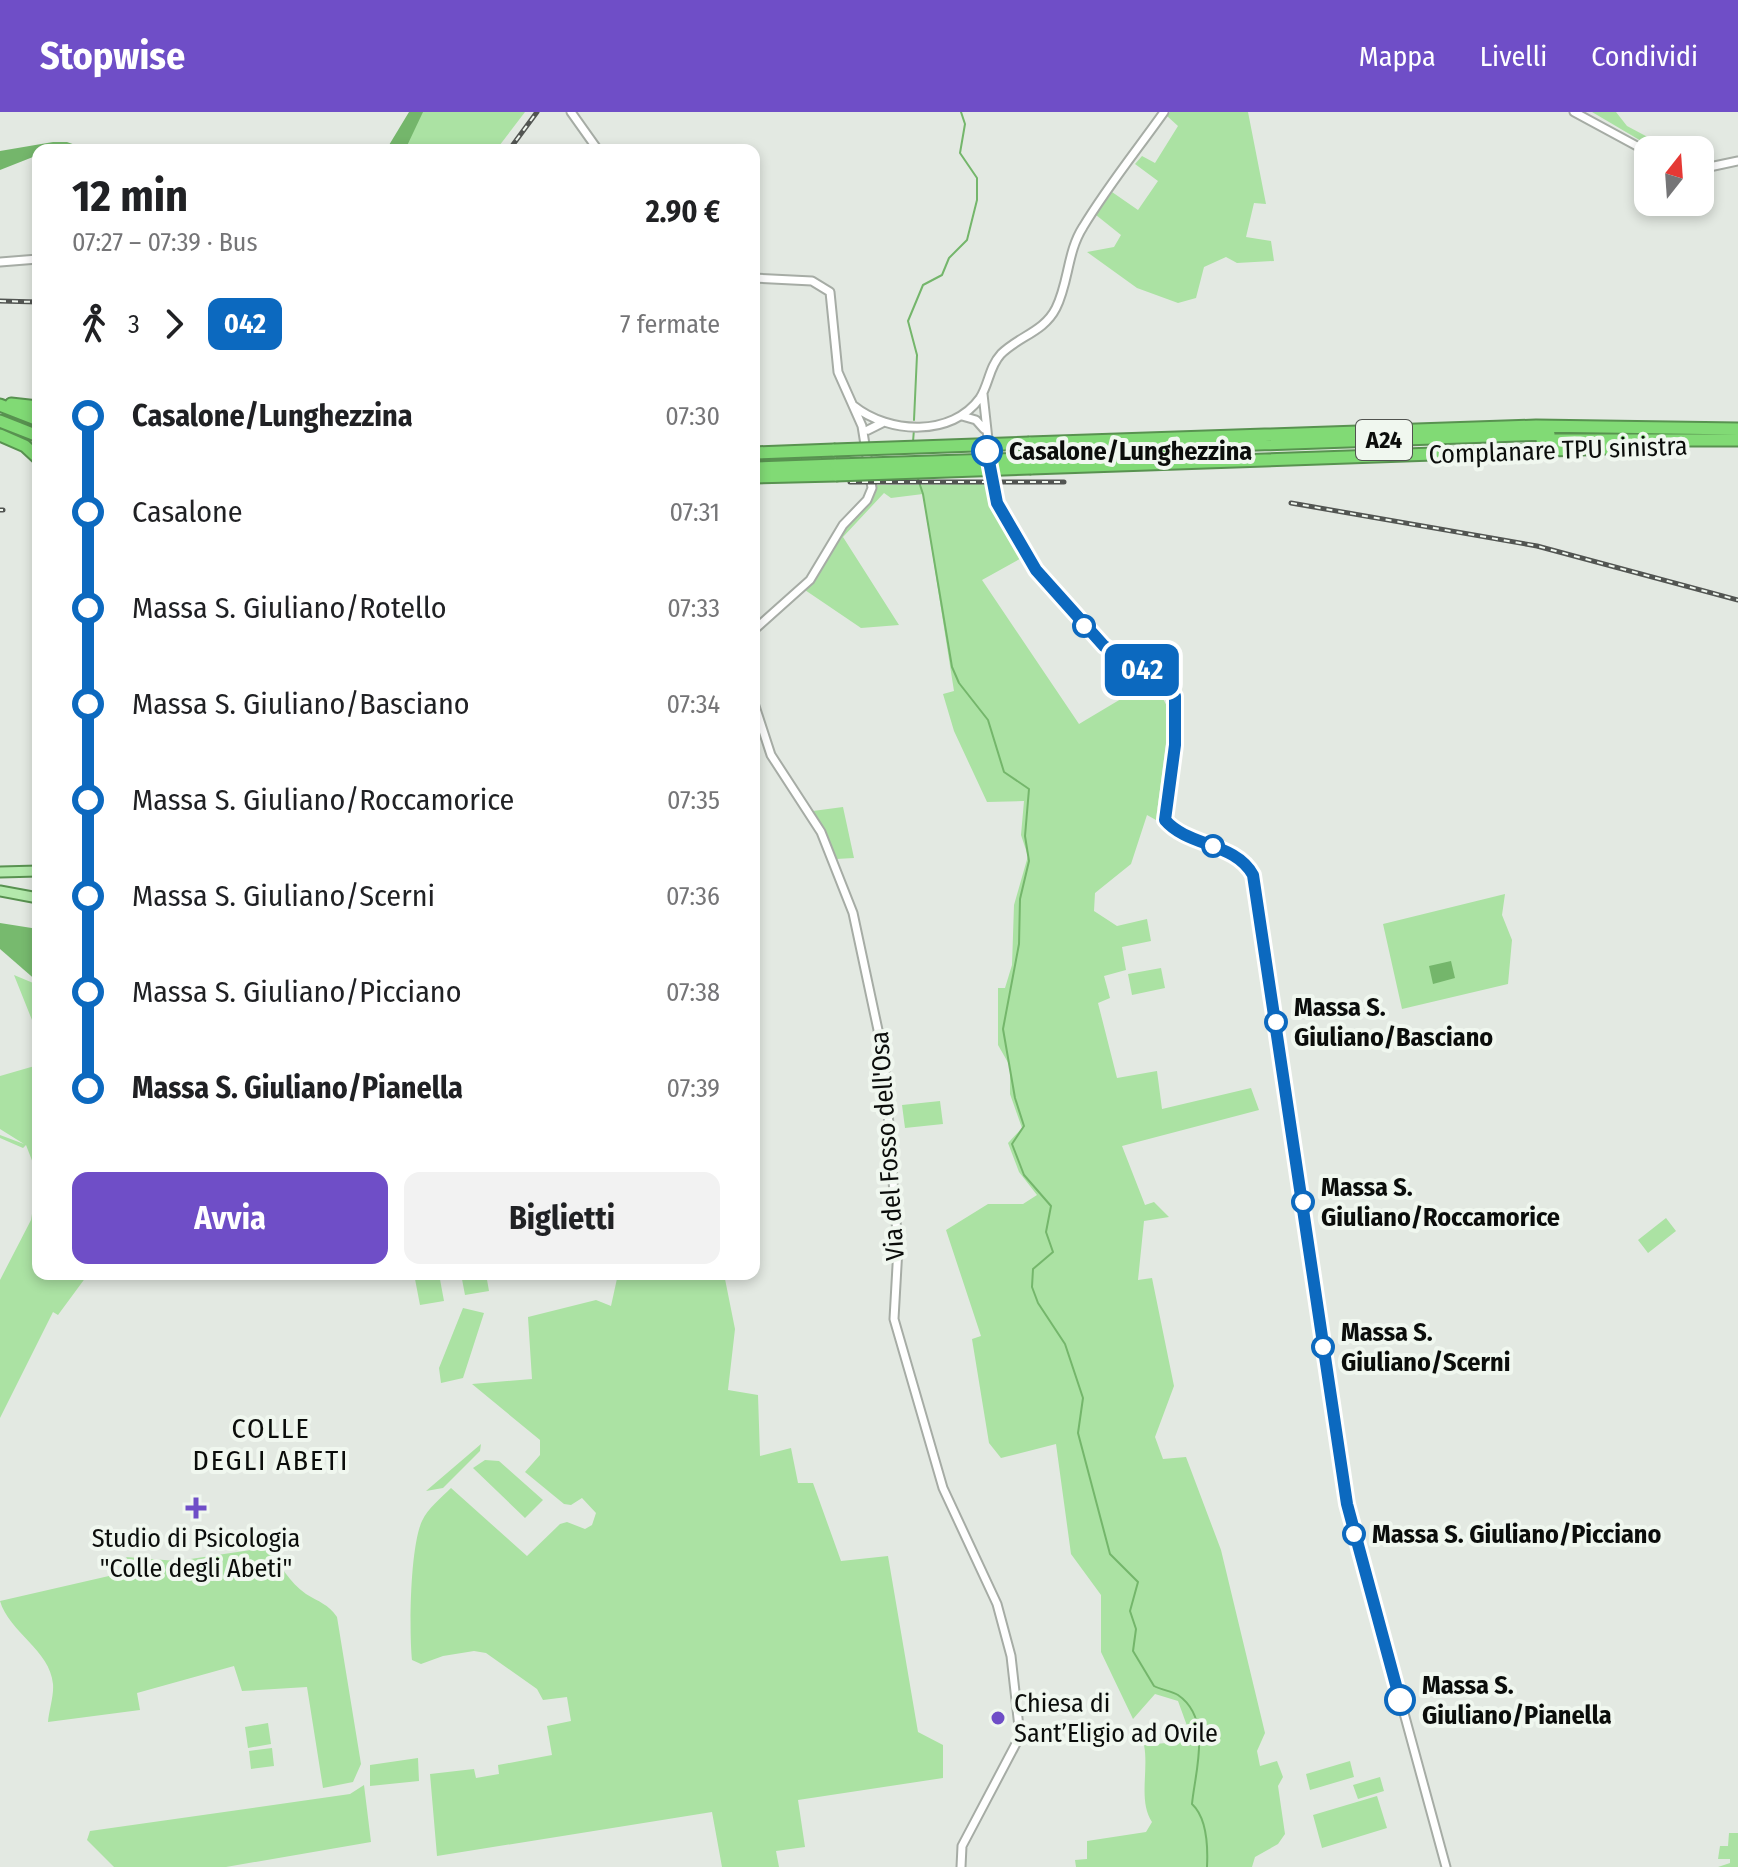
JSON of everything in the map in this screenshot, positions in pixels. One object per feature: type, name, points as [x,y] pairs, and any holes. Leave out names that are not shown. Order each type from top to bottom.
[{"type":"highway","points":[[0,402],[32,406]]},
{"type":"highway","points":[[0,402],[32,417]]},
{"type":"highway","points":[[0,418],[32,431]]},
{"type":"highway","points":[[0,434],[32,445]]},
{"type":"highway","points":[[0,434],[32,451]]},
{"type":"highway","name":"A24","points":[[760,465],[1537,434],[1738,437]]},
{"type":"highway","points":[[760,454],[835,462]]},
{"type":"highway","points":[[760,476],[835,462]]},
{"type":"main road","points":[[0,872],[32,869]]},
{"type":"main road","points":[[0,891],[32,897]]},
{"type":"street","points":[[571,112],[594,144]]},
{"type":"street","points":[[980,418],[991,368],[1001,355],[1042,327],[1052,315],[1078,235],[1164,112]]},
{"type":"street","points":[[1574,112],[1634,144]]},
{"type":"street","points":[[1714,166],[1738,161]]},
{"type":"street","points":[[0,262],[32,259]]},
{"type":"street","points":[[760,278],[812,281],[830,291],[838,372],[865,428]]},
{"type":"street","points":[[962,416],[983,394]]},
{"type":"street","points":[[854,406],[882,423]]},
{"type":"street","points":[[971,409],[980,418],[984,429],[995,497],[1036,570],[1104,646],[1163,681],[1175,696],[1175,745],[1165,820],[1176,829],[1232,854],[1247,865],[1255,883],[1351,1520],[1446,1867]]},
{"type":"street","points":[[760,625],[805,585],[843,525],[869,498],[873,479],[865,441],[868,416]]},
{"type":"street","points":[[865,428],[882,423],[930,425],[962,416],[980,418]]},
{"type":"street","name":"Via del Fosso dell'Osa","points":[[760,721],[771,755],[821,832],[853,913],[884,1058],[898,1248],[894,1319],[943,1488],[996,1602],[1011,1656],[1020,1736],[962,1846],[961,1867]]},
{"type":"shaded area","points":[[409,112],[423,112],[408,144],[390,144]]},
{"type":"shaded area","points":[[419,112],[525,112],[501,144],[405,144]]},
{"type":"shaded area","points":[[1170,112],[1248,112],[1266,204],[1254,203],[1246,237],[1271,241],[1274,261],[1237,263],[1226,257],[1204,267],[1196,298],[1178,303],[1137,288],[1087,252],[1114,247],[1121,235],[1096,215],[1112,192],[1138,210],[1158,181],[1135,164],[1142,156],[1155,163],[1178,126],[1167,116]]},
{"type":"shaded area","points":[[1592,112],[1616,112],[1627,126],[1646,136],[1634,137]]},
{"type":"shaded area","points":[[67,142],[72,144],[41,144]]},
{"type":"shaded area","points":[[32,146],[32,157],[0,170],[0,151]]},
{"type":"shaded area","points":[[992,484],[1027,555],[982,580],[1079,724],[1136,690],[1160,693],[1170,712],[1156,820],[1147,815],[1131,864],[1095,893],[1094,911],[1117,926],[1147,919],[1151,941],[1122,947],[1126,970],[1104,976],[1110,998],[1098,1003],[1117,1078],[1157,1071],[1162,1109],[1251,1088],[1259,1110],[1122,1146],[1145,1205],[1154,1202],[1169,1217],[1144,1221],[1138,1280],[1152,1278],[1174,1386],[1155,1437],[1163,1459],[1186,1457],[1221,1550],[1265,1733],[1257,1751],[1260,1766],[1277,1761],[1283,1777],[1278,1786],[1285,1834],[1278,1844],[1255,1857],[1252,1867],[1076,1867],[1075,1860],[1087,1859],[1087,1841],[1146,1832],[1152,1822],[1146,1805],[1144,1745],[1177,1742],[1190,1734],[1178,1701],[1155,1694],[1133,1719],[1101,1652],[1101,1595],[1071,1554],[1056,1444],[1001,1458],[989,1443],[972,1339],[981,1336],[946,1230],[988,1204],[1023,1204],[1037,1195],[1019,1172],[1008,1143],[1022,1128],[1010,1094],[1010,1066],[998,1045],[998,988],[1005,988],[1012,965],[1014,905],[1028,856],[1021,835],[1024,801],[987,802],[954,731],[943,694],[954,691],[923,494],[891,498],[884,493],[843,537],[899,625],[861,628],[802,588],[843,525],[867,500],[873,485]]},
{"type":"shaded area","points":[[843,807],[854,858],[836,859],[813,811]]},
{"type":"shaded area","points":[[1505,894],[1502,915],[1512,940],[1508,984],[1402,1009],[1383,924]]},
{"type":"shaded area","points":[[0,923],[32,928],[32,977],[0,949]]},
{"type":"shaded area","points":[[1451,961],[1455,978],[1433,984],[1429,966]]},
{"type":"shaded area","points":[[1161,968],[1165,988],[1132,995],[1128,974]]},
{"type":"shaded area","points":[[14,975],[32,982],[32,1020]]},
{"type":"shaded area","points":[[32,1067],[32,1160],[26,1145],[23,1148],[0,1138],[0,1135],[24,1144],[0,1129],[0,1076]]},
{"type":"shaded area","points":[[940,1101],[943,1124],[905,1128],[902,1105]]},
{"type":"shaded area","points":[[32,1214],[32,1280],[84,1280],[58,1315],[53,1312],[0,1418],[0,1280]]},
{"type":"shaded area","points":[[1666,1218],[1676,1231],[1648,1253],[1638,1240]]},
{"type":"shaded area","points":[[415,1280],[440,1280],[444,1301],[420,1305]]},
{"type":"shaded area","points":[[462,1280],[487,1280],[489,1291],[465,1295]]},
{"type":"shaded area","points":[[617,1280],[725,1280],[735,1329],[728,1390],[758,1395],[760,1456],[791,1448],[798,1483],[813,1483],[841,1561],[888,1556],[918,1732],[943,1745],[943,1778],[798,1800],[805,1847],[776,1851],[779,1867],[722,1867],[712,1812],[437,1856],[430,1774],[474,1769],[476,1778],[499,1774],[498,1765],[552,1755],[547,1726],[571,1721],[567,1697],[543,1700],[537,1689],[486,1653],[474,1651],[443,1656],[421,1664],[412,1660],[411,1589],[418,1533],[428,1512],[451,1488],[527,1556],[560,1524],[567,1522],[585,1529],[592,1525],[596,1513],[582,1498],[571,1505],[564,1504],[525,1472],[540,1455],[540,1440],[472,1384],[532,1379],[528,1317],[596,1300],[611,1306]]},
{"type":"shaded area","points":[[463,1308],[484,1313],[463,1378],[441,1383],[439,1368]]},
{"type":"shaded area","points":[[481,1444],[480,1451],[443,1488],[426,1491]]},
{"type":"shaded area","points":[[485,1460],[499,1461],[543,1500],[525,1518],[473,1468]]},
{"type":"shaded area","points":[[271,1547],[295,1584],[327,1606],[337,1617],[361,1764],[353,1782],[323,1788],[307,1687],[242,1691],[234,1666],[137,1693],[140,1710],[48,1722],[53,1689],[50,1672],[0,1601],[135,1570],[126,1557],[177,1561]]},
{"type":"shaded area","points":[[268,1723],[271,1744],[248,1748],[245,1727]]},
{"type":"shaded area","points":[[272,1748],[274,1766],[251,1769],[249,1751]]},
{"type":"shaded area","points":[[418,1758],[419,1781],[370,1786],[370,1765]]},
{"type":"shaded area","points":[[1350,1761],[1354,1777],[1310,1790],[1306,1774]]},
{"type":"shaded area","points":[[1380,1777],[1384,1791],[1358,1799],[1353,1785]]},
{"type":"shaded area","points":[[364,1785],[371,1842],[226,1867],[114,1867],[87,1840],[90,1831],[350,1794]]},
{"type":"shaded area","points":[[1377,1796],[1387,1828],[1322,1848],[1313,1815]]},
{"type":"shaded area","points":[[1729,1833],[1738,1833],[1738,1867],[1718,1867],[1730,1863],[1730,1859],[1718,1859],[1720,1846],[1728,1846]]},
{"type":"waterway","points":[[914,420],[917,355],[908,321],[923,285],[942,275],[949,258],[967,240],[977,200],[977,178],[960,153],[965,124],[961,112]]},
{"type":"waterway","points":[[913,442],[914,429]]},
{"type":"waterway","points":[[917,476],[923,494],[952,667],[959,683],[988,720],[1004,772],[1029,789],[1025,836],[1029,861],[1020,899],[1019,944],[1003,1029],[1015,1098],[1024,1126],[1012,1144],[1024,1175],[1051,1206],[1046,1232],[1053,1252],[1033,1269],[1032,1287],[1038,1303],[1065,1344],[1083,1398],[1078,1433],[1110,1554],[1138,1582],[1130,1611],[1136,1629],[1133,1651],[1154,1686],[1178,1695],[1189,1705],[1199,1731],[1192,1804],[1204,1825],[1207,1867]]},
{"type":"railway","points":[[513,144],[537,112]]},
{"type":"railway","points":[[0,301],[32,302]]},
{"type":"railway","points":[[850,482],[1064,482]]},
{"type":"railway","points":[[1291,503],[1537,546],[1738,600]]},
{"type":"bus line","name":"042","points":[[987,451],[997,503],[1036,570],[1104,646],[1119,658],[1163,681],[1175,696],[1175,745],[1163,811],[1165,820],[1176,829],[1232,854],[1247,865],[1253,875],[1340,1465],[1356,1541],[1400,1700]]},
{"type":"place","name":"Casalone/Lunghezzina","points":[[987,451]]},
{"type":"place","name":"Massa S. Giuliano/Basciano","points":[[1276,1022]]},
{"type":"place","name":"Massa S. Giuliano/Roccamorice","points":[[1303,1202]]},
{"type":"place","name":"Massa S. Giuliano/Scerni","points":[[1323,1347]]},
{"type":"place","name":"Studio di Psicologia \"Colle degli Abeti\"","points":[[196,1508]]},
{"type":"place","name":"Massa S. Giuliano/Picciano","points":[[1354,1534]]},
{"type":"place","name":"Massa S. Giuliano/Pianella","points":[[1400,1700]]},
{"type":"place","name":"Chiesa di Sant’Eligio ad Ovile","points":[[998,1718]]},
{"type":"district","name":"COLLE DEGLI ABETI","points":[[271,1444]]}]
